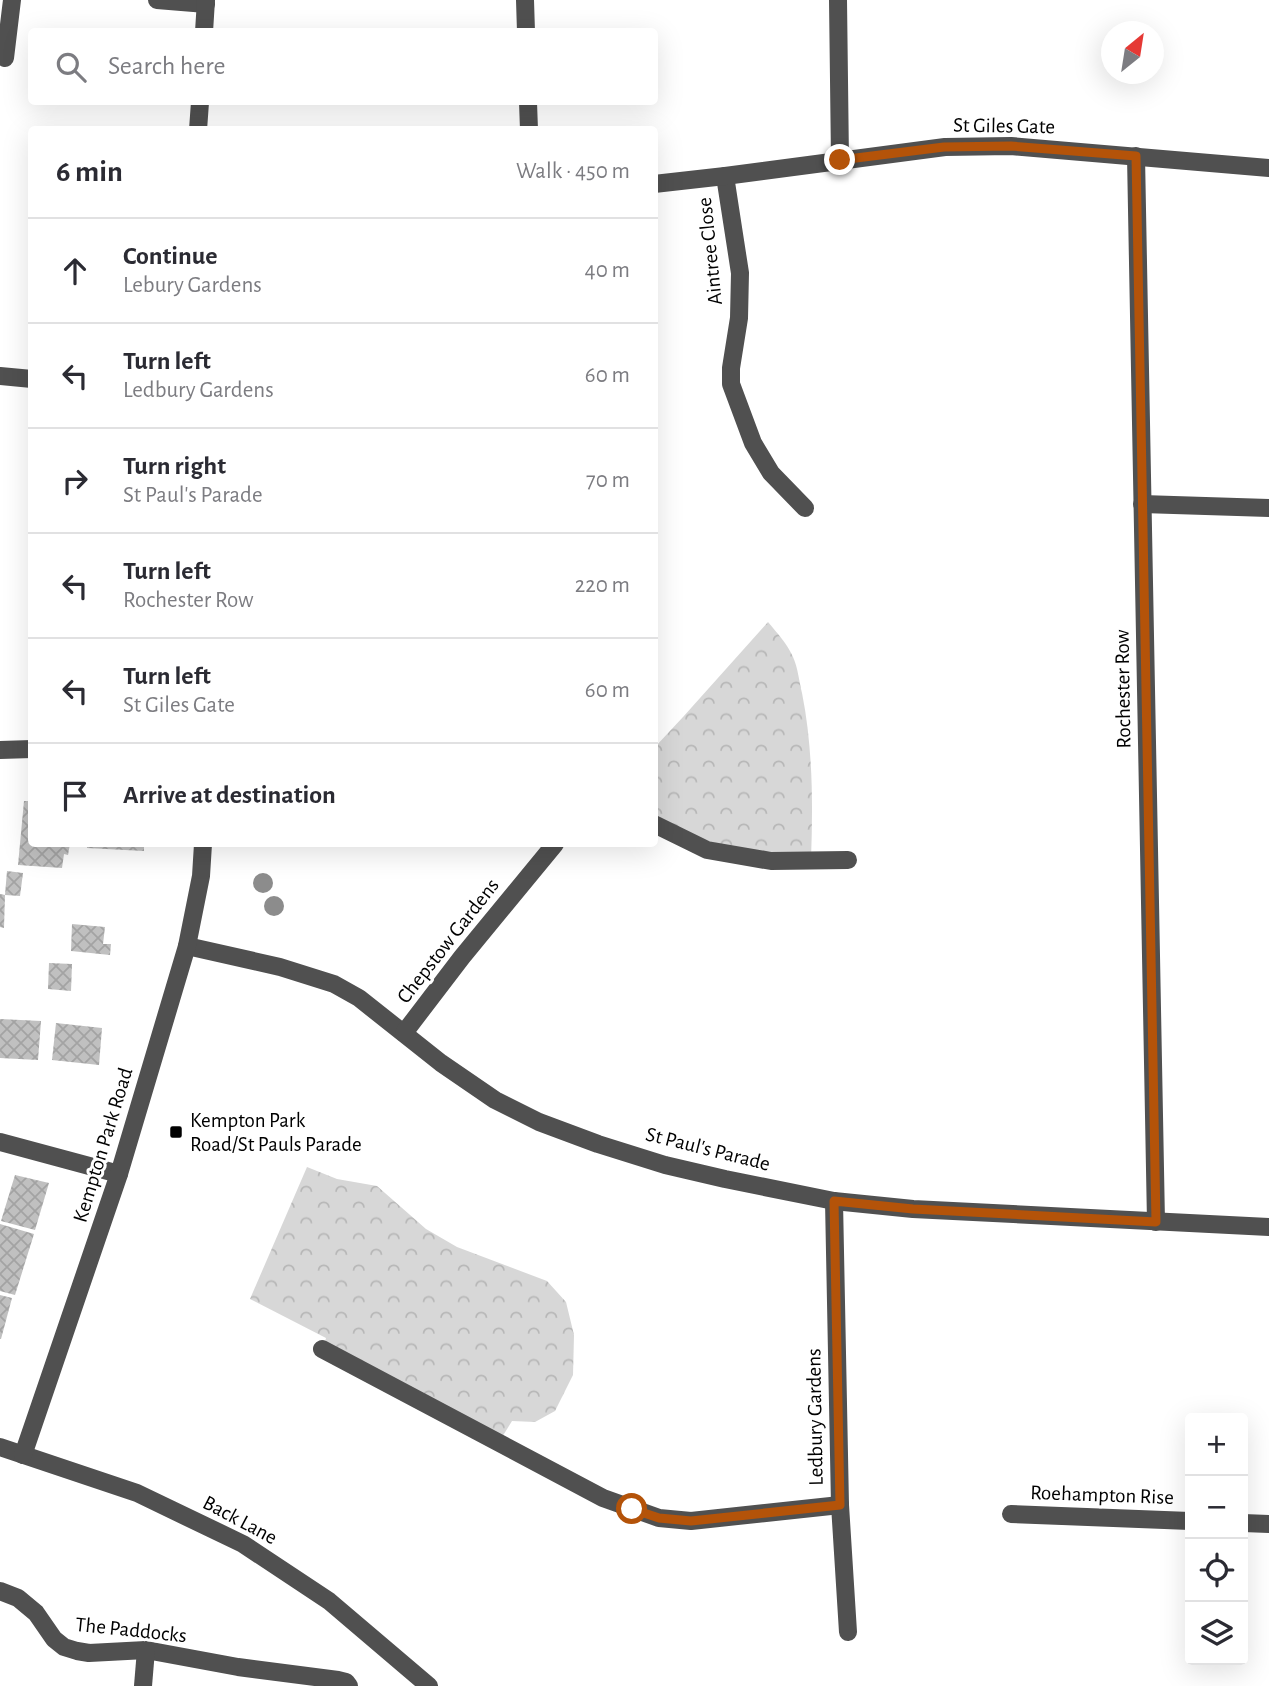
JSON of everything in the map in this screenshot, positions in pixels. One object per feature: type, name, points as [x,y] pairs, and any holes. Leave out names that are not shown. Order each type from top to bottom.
[{"type":"street","points":[[5,58],[12,0]]},
{"type":"street","points":[[157,0],[206,2],[204,28]]},
{"type":"street","points":[[524,0],[526,28]]},
{"type":"street","points":[[838,0],[840,160]]},
{"type":"street","points":[[198,126],[200,105]]},
{"type":"street","points":[[528,105],[529,126]]},
{"type":"street","name":"St Giles Gate","points":[[658,184],[944,147],[1011,146],[1269,168]]},
{"type":"street","name":"Rochester Row","points":[[1136,156],[1156,1222]]},
{"type":"street","name":"Aintree Close","points":[[725,176],[740,273],[739,318],[731,384],[753,443],[771,473],[805,508]]},
{"type":"street","points":[[0,376],[28,379]]},
{"type":"street","points":[[1142,504],[1269,508]]},
{"type":"street","points":[[0,750],[28,750]]},
{"type":"street","points":[[658,826],[707,850],[771,861],[848,860]]},
{"type":"street","name":"Kempton Park Road","points":[[23,1455],[119,1174],[187,946],[201,876],[203,847]]},
{"type":"street","name":"Chepstow Gardens","points":[[404,1033],[462,957],[553,847]]},
{"type":"street","name":"St Paul's Parade","points":[[187,946],[280,967],[334,984],[359,998],[441,1063],[495,1100],[538,1122],[665,1165],[834,1201],[913,1209],[1269,1227]]},
{"type":"street","points":[[0,1142],[119,1174]]},
{"type":"street","name":"Ledbury Gardens","points":[[834,1201],[840,1505],[848,1632]]},
{"type":"street","points":[[323,1349],[603,1498],[659,1518],[691,1521],[840,1505]]},
{"type":"street","name":"Back Lane","points":[[0,1447],[137,1493],[243,1544],[329,1601],[429,1686]]},
{"type":"street","name":"Roehampton Rise","points":[[1012,1514],[1185,1521]]},
{"type":"street","points":[[1248,1523],[1269,1524]]},
{"type":"street","name":"The Paddocks","points":[[0,1591],[18,1598],[36,1613],[54,1639],[64,1647],[78,1651],[89,1653],[146,1650],[238,1667],[338,1680],[349,1686]]},
{"type":"street","points":[[143,1686],[146,1650]]},
{"type":"green space","points":[[768,622],[791,652],[802,693],[811,776],[811,860],[771,861],[658,825],[658,744]]},
{"type":"green space","points":[[307,1167],[337,1179],[377,1186],[426,1229],[457,1247],[547,1281],[566,1302],[574,1335],[573,1375],[555,1411],[535,1422],[512,1421],[499,1442],[323,1349],[326,1338],[250,1299]]},
{"type":"building","points":[[24,801],[28,801],[28,847],[69,847],[68,855],[64,854],[62,868],[18,865]]},
{"type":"building","points":[[144,847],[144,851],[87,848]]},
{"type":"building","points":[[7,871],[23,873],[20,896],[5,895]]},
{"type":"building","points":[[0,894],[5,895],[4,928],[0,927]]},
{"type":"building","points":[[72,924],[105,927],[103,944],[111,944],[110,955],[71,951]]},
{"type":"building","points":[[49,963],[72,964],[71,991],[48,989]]},
{"type":"building","points":[[0,1019],[41,1021],[38,1060],[0,1058]]},
{"type":"building","points":[[56,1023],[102,1028],[99,1065],[52,1060]]},
{"type":"building","points":[[15,1175],[49,1183],[35,1230],[1,1221]]},
{"type":"building","points":[[0,1224],[34,1234],[15,1295],[0,1291]]},
{"type":"building","points":[[0,1295],[12,1298],[1,1339],[0,1339]]},
{"type":"place","name":"Kempton Park Road/St Pauls Parade","points":[[176,1132]]},
{"type":"route","points":[[632,1509],[659,1518],[691,1521],[840,1505],[834,1201],[913,1209],[1156,1222],[1136,156],[1011,146],[944,147],[840,160]]}]
